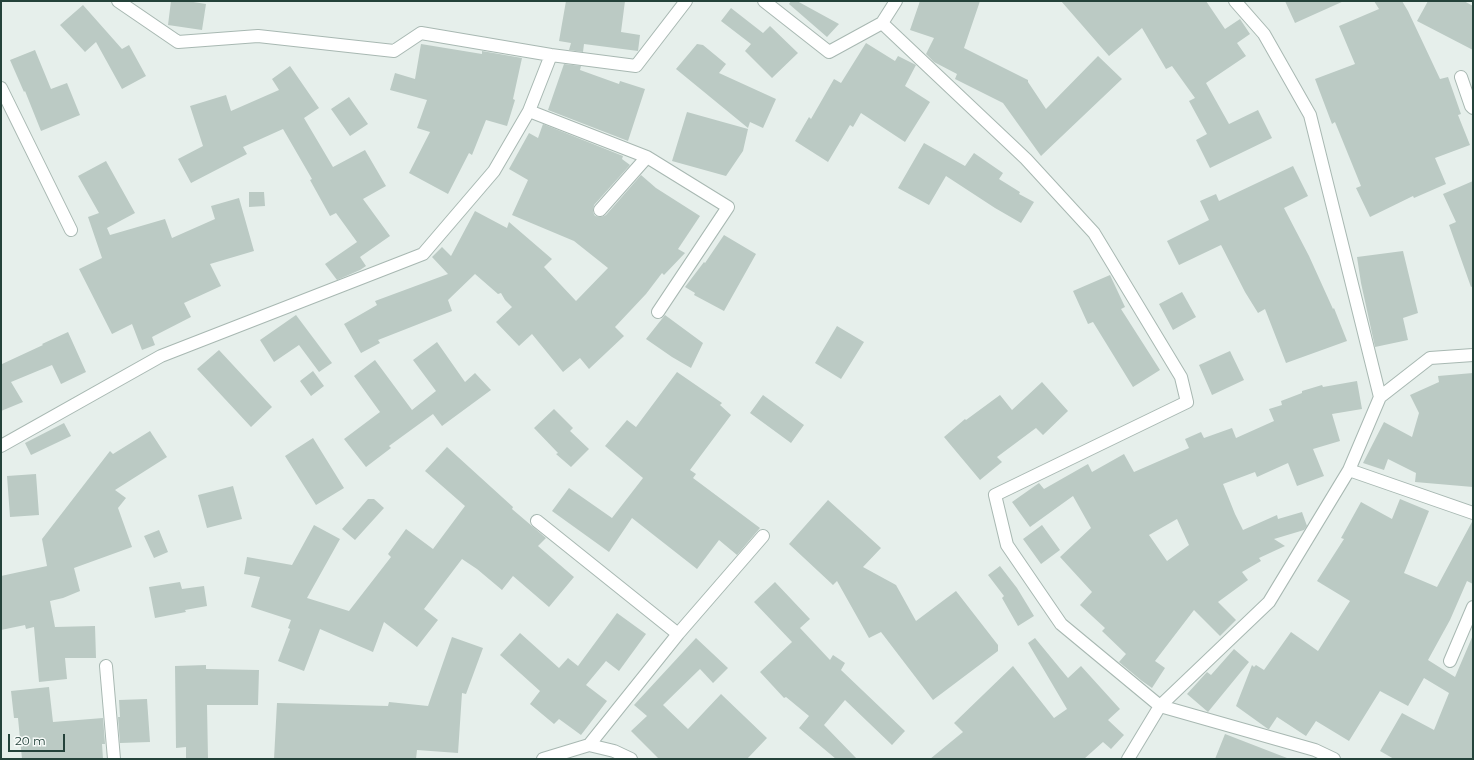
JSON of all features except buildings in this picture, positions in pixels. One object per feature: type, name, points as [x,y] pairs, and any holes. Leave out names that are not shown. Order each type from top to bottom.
[{"type":"street","points":[[118,1],[178,42],[258,36],[394,50],[421,33],[636,66],[686,1]]},
{"type":"street","points":[[764,1],[829,52],[882,23],[896,1]]},
{"type":"street","points":[[1235,1],[1264,34],[1310,115],[1380,396]]},
{"type":"street","points":[[882,23],[1026,159],[1094,233],[1181,378],[1187,402],[995,495],[1006,545],[1061,624],[1160,706],[1314,755],[1334,759]]},
{"type":"street","points":[[1,446],[161,356],[423,254],[494,171],[529,112],[551,54]]},
{"type":"street","points":[[1461,77],[1473,108]]},
{"type":"street","points":[[1,88],[70,230]]},
{"type":"street","points":[[529,112],[647,157],[728,207],[658,312]]},
{"type":"street","points":[[600,210],[647,157]]},
{"type":"street","points":[[1128,759],[1160,706],[1270,602],[1349,470],[1380,396],[1430,358],[1473,355]]},
{"type":"street","points":[[1349,470],[1473,512]]},
{"type":"street","points":[[537,521],[678,634]]},
{"type":"street","points":[[589,745],[678,634],[764,536]]},
{"type":"street","points":[[1450,661],[1473,607]]},
{"type":"street","points":[[106,666],[114,759]]},
{"type":"street","points":[[543,759],[589,745],[614,751],[631,759]]}]
